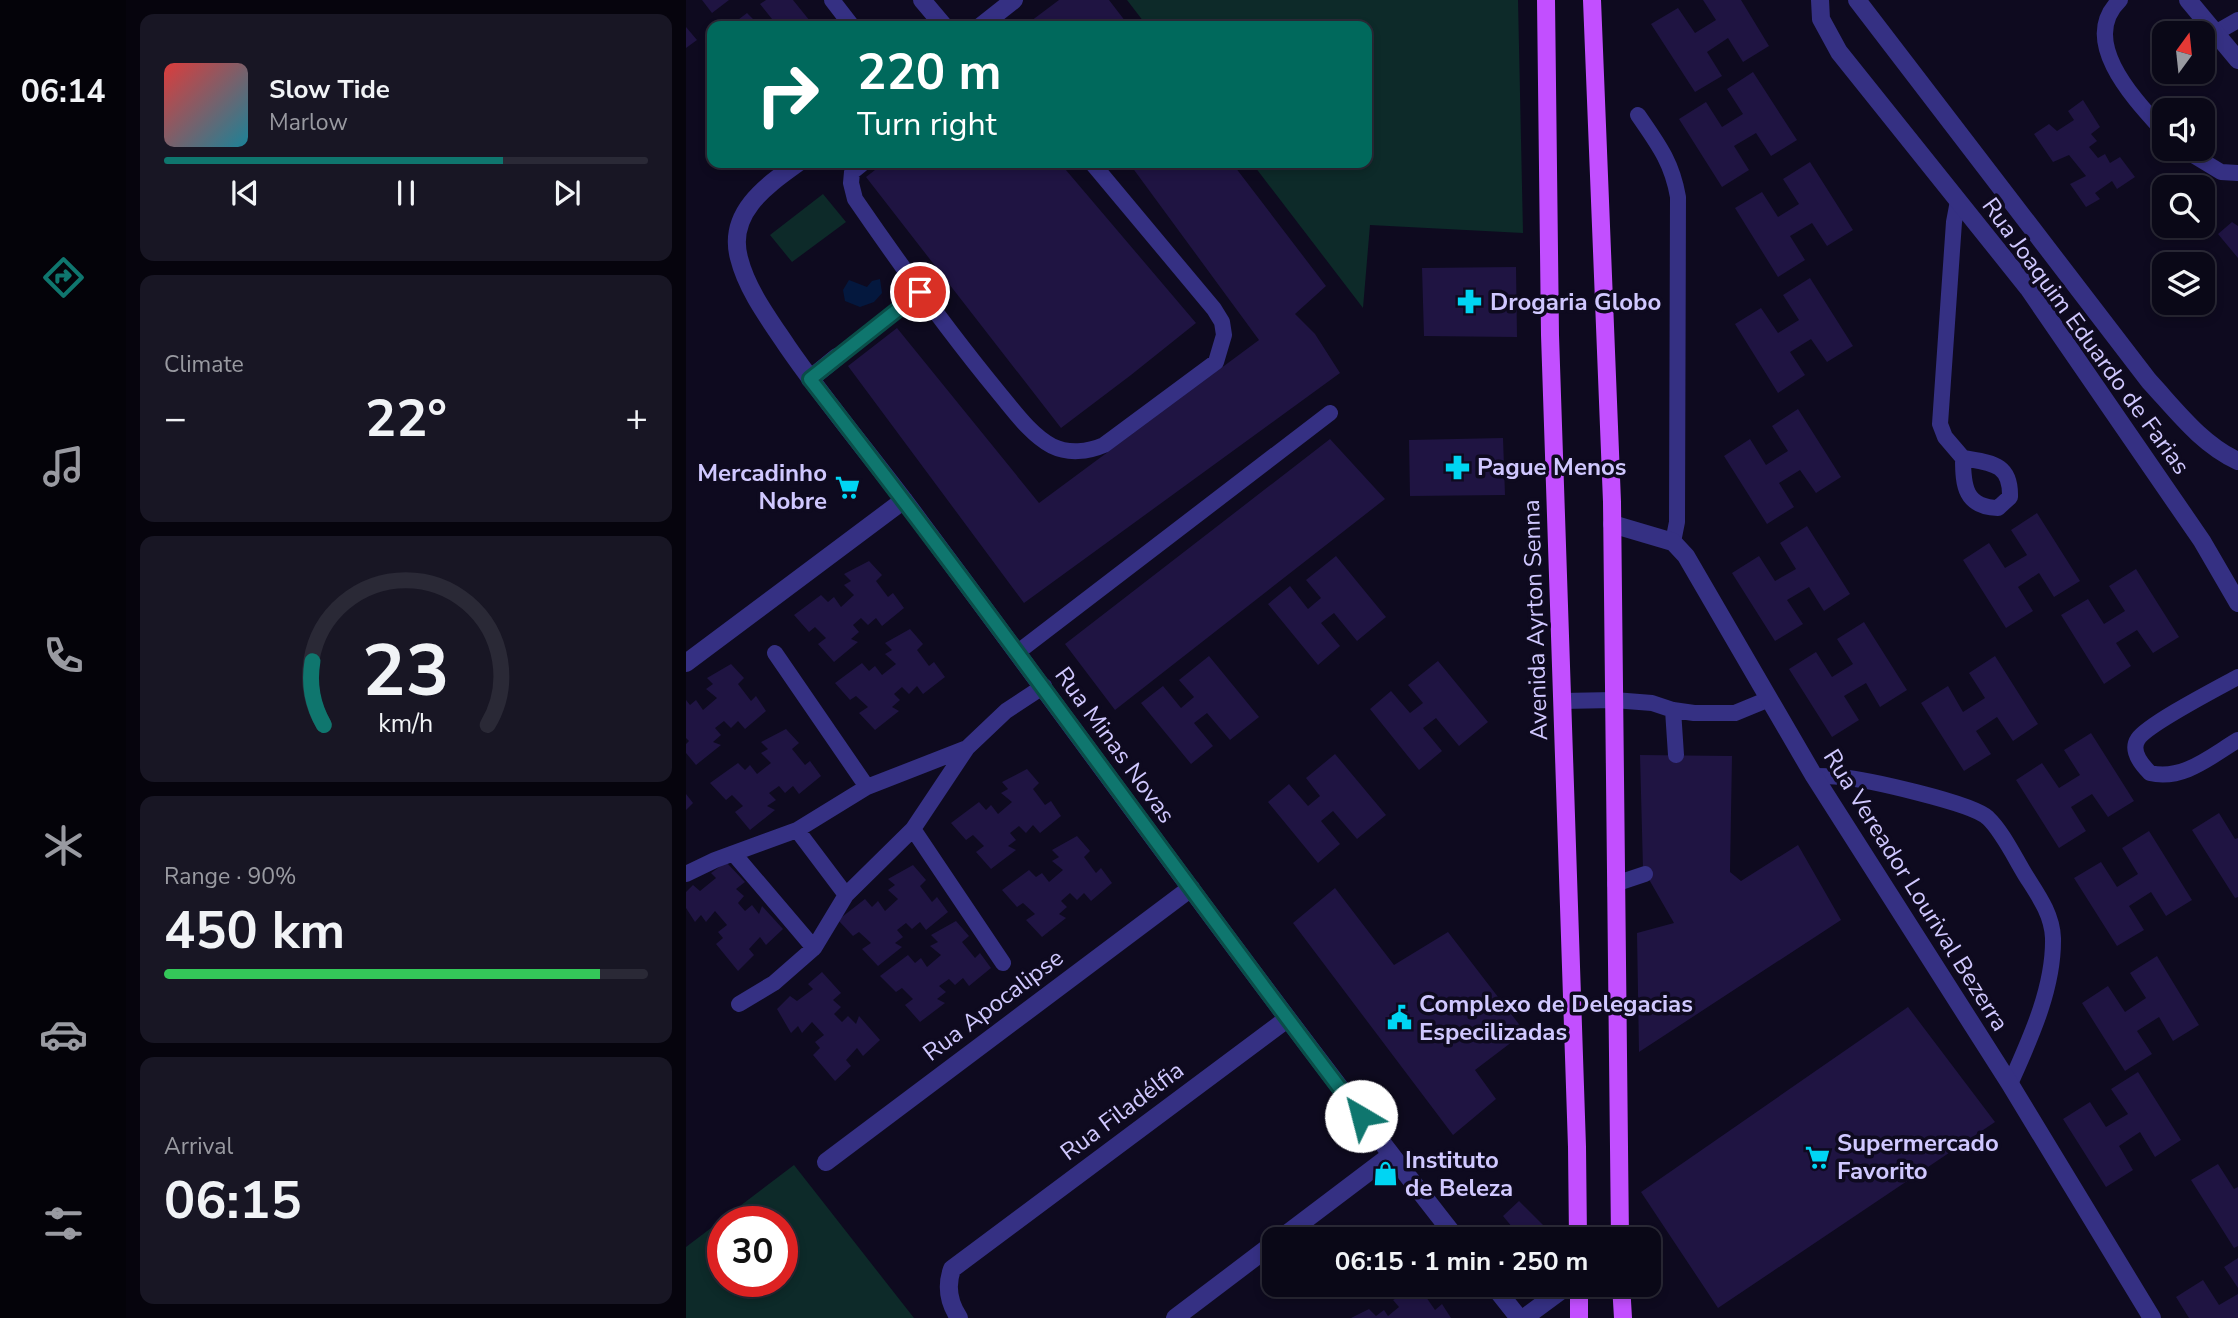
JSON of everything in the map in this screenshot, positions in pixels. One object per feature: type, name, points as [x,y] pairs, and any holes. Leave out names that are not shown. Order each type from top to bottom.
[{"type":"main road","name":"Avenida Ayrton Senna","points":[[1546,0],[1549,335],[1578,1227]]},
{"type":"main road","points":[[1592,0],[1612,524],[1619,1227]]},
{"type":"main road","points":[[1579,1297],[1580,1318]]},
{"type":"main road","points":[[1622,1297],[1623,1318]]},
{"type":"street","points":[[922,0],[940,21]]},
{"type":"street","points":[[987,21],[1014,0]]},
{"type":"street","name":"Rua Joaquim Eduardo de Farias","points":[[1820,0],[1821,19],[1839,52],[2028,288],[2202,541],[2238,603]]},
{"type":"street","name":"Rua Joaquim Eduardo de Farias","points":[[1857,0],[2149,381],[2192,428],[2221,453],[2238,461]]},
{"type":"street","points":[[2188,0],[2238,60]]},
{"type":"street","name":"Rua Minas Novas","points":[[791,168],[751,201],[736,232],[739,259],[759,306],[810,379],[1044,686],[1287,1018],[1448,1227]]},
{"type":"street","points":[[810,379],[837,357]]},
{"type":"street","points":[[686,663],[904,500]]},
{"type":"street","points":[[1612,524],[1673,542]]},
{"type":"street","name":"Rua Vereador Lourival Bezerra","points":[[1673,542],[1686,556],[1814,776],[2010,1084],[2152,1318]]},
{"type":"street","name":"Rua Apocalipse","points":[[826,1162],[1191,888]]},
{"type":"street","name":"Rua Filadélfia","points":[[959,1318],[948,1291],[952,1269],[1287,1018]]},
{"type":"street","points":[[1296,1227],[1391,1155]]},
{"type":"street","points":[[1175,1318],[1262,1252]]},
{"type":"street","points":[[1503,1297],[1519,1318]]},
{"type":"street","points":[[1524,1318],[1552,1297]]},
{"type":"lane","points":[[832,0],[848,21]]},
{"type":"lane","points":[[2120,0],[2111,8],[2105,19],[2104,36],[2109,61],[2139,105],[2152,119]]},
{"type":"lane","points":[[2217,32],[2238,20]]},
{"type":"lane","points":[[1639,115],[1666,155],[1675,176],[1678,197],[1676,522],[1673,542]]},
{"type":"lane","points":[[2203,161],[2221,172],[2238,173]]},
{"type":"lane","points":[[858,168],[852,173],[851,183],[855,199],[920,292],[1037,436],[1066,451],[1093,450],[1104,445],[1208,369],[1221,353],[1224,335],[1222,322],[1214,309],[1096,168]]},
{"type":"lane","points":[[1958,201],[1954,222],[1940,424],[1945,437],[1963,458]]},
{"type":"lane","points":[[837,357],[920,292]]},
{"type":"lane","points":[[1018,652],[1330,413]]},
{"type":"lane","points":[[775,653],[867,787]]},
{"type":"lane","points":[[2238,677],[2152,726],[2138,738],[2137,756],[2150,773],[2169,775],[2181,773],[2238,740]]},
{"type":"lane","points":[[739,1004],[774,983],[814,948],[846,895],[913,829],[967,748],[1006,711],[1044,686]]},
{"type":"lane","points":[[1562,701],[1614,700],[1652,703],[1694,713],[1735,713],[1769,699]]},
{"type":"lane","points":[[1673,710],[1676,755]]},
{"type":"lane","points":[[686,874],[797,830],[867,787],[967,748]]},
{"type":"lane","points":[[1814,776],[1840,776],[1973,809],[1988,817],[2008,848],[2049,913],[2053,936],[2051,971],[2033,1032],[2010,1084]]},
{"type":"lane","points":[[913,829],[1003,963]]},
{"type":"lane","points":[[797,830],[846,895]]},
{"type":"lane","points":[[734,854],[814,948]]},
{"type":"lane","points":[[1615,884],[1646,874]]},
{"type":"green space","points":[[1127,0],[1518,0],[1523,233],[1370,225],[1363,308],[1256,168],[1372,168],[1372,21],[1143,21]]},
{"type":"green space","points":[[823,194],[846,222],[792,262],[770,235]]},
{"type":"green space","points":[[794,1165],[914,1318],[686,1318],[686,1247],[707,1231],[707,1297],[798,1297],[798,1206],[740,1206]]},
{"type":"water","points":[[880,279],[882,293],[874,302],[860,307],[845,301],[843,290],[849,280],[867,287],[872,281]]},
{"type":"building","points":[[702,0],[729,0],[712,13]]},
{"type":"building","points":[[766,0],[793,0],[810,21],[769,21],[772,19],[760,4]]},
{"type":"building","points":[[1059,0],[1109,0],[1125,21],[1031,21]]},
{"type":"building","points":[[1703,0],[1741,0],[1769,46],[1743,62],[1728,38],[1707,52],[1722,76],[1695,92],[1651,24],[1678,8],[1695,33],[1716,20]]},
{"type":"building","points":[[747,13],[755,21],[737,21]]},
{"type":"building","points":[[686,27],[697,40],[686,48]]},
{"type":"building","points":[[1753,72],[1797,140],[1771,156],[1756,133],[1734,146],[1749,170],[1722,187],[1679,119],[1706,102],[1722,127],[1743,114],[1727,89]]},
{"type":"building","points":[[2083,100],[2100,127],[2091,134],[2097,141],[2089,147],[2098,158],[2105,154],[2110,163],[2120,157],[2135,177],[2117,189],[2112,181],[2095,193],[2100,199],[2086,207],[2070,184],[2086,176],[2069,155],[2053,162],[2034,134],[2049,124],[2057,131],[2074,120],[2068,111]]},
{"type":"building","points":[[1810,162],[1853,230],[1827,246],[1812,223],[1790,236],[1805,260],[1778,277],[1735,208],[1762,192],[1778,217],[1799,204],[1783,179]]},
{"type":"building","points":[[878,168],[1064,168],[1196,323],[1061,428],[866,177]]},
{"type":"building","points":[[1133,168],[1236,168],[1326,286],[1295,314],[1315,334],[1340,373],[1024,603],[848,366],[897,328],[1039,503],[1259,340]]},
{"type":"building","points":[[2232,222],[2238,226],[2238,258],[2218,234]]},
{"type":"building","name":"Drogaria Globo","points":[[1516,267],[1517,337],[1424,336],[1422,268]]},
{"type":"building","points":[[1810,278],[1853,346],[1827,362],[1811,339],[1790,352],[1805,375],[1778,393],[1735,324],[1761,308],[1778,333],[1799,320],[1783,295]]},
{"type":"building","points":[[1798,409],[1841,477],[1816,493],[1800,470],[1779,483],[1794,507],[1767,524],[1724,456],[1750,439],[1766,465],[1788,451],[1772,426]]},
{"type":"building","name":"Pague Menos","points":[[1503,438],[1505,495],[1410,496],[1409,440]]},
{"type":"building","points":[[1330,439],[1385,499],[1115,710],[1065,644]]},
{"type":"building","points":[[2037,513],[2080,581],[2054,597],[2039,573],[2018,587],[2033,611],[2006,628],[1963,560],[1989,543],[2005,568],[2027,555],[2011,530]]},
{"type":"building","points":[[1807,526],[1850,594],[1824,611],[1809,587],[1787,600],[1803,624],[1775,641],[1732,573],[1759,556],[1775,581],[1796,569],[1780,543]]},
{"type":"building","points":[[1336,556],[1386,617],[1357,641],[1334,613],[1321,623],[1340,646],[1318,665],[1268,604],[1290,586],[1308,609],[1321,598],[1306,580]]},
{"type":"building","points":[[869,561],[882,575],[876,581],[888,597],[893,593],[904,608],[882,626],[876,618],[868,625],[861,618],[853,625],[859,632],[851,639],[858,642],[834,662],[818,644],[826,638],[815,627],[809,632],[794,615],[821,595],[828,602],[834,597],[841,607],[854,595],[844,585],[851,581],[844,574]]},
{"type":"building","points":[[2136,569],[2179,637],[2153,653],[2137,630],[2116,643],[2131,666],[2104,684],[2061,615],[2088,599],[2104,624],[2125,611],[2109,586]]},
{"type":"building","points":[[1864,622],[1907,690],[1880,707],[1866,683],[1844,696],[1859,720],[1832,737],[1789,669],[1816,652],[1832,677],[1853,664],[1837,639]]},
{"type":"building","points":[[910,629],[923,644],[917,650],[929,666],[934,662],[945,677],[923,694],[917,686],[909,694],[902,687],[894,694],[900,700],[892,707],[899,711],[875,730],[859,713],[868,707],[856,696],[850,700],[835,683],[862,663],[869,671],[875,666],[882,675],[896,664],[885,654],[892,650],[885,643]]},
{"type":"building","points":[[1209,656],[1259,717],[1230,740],[1207,713],[1194,723],[1213,746],[1191,764],[1141,703],[1163,686],[1181,708],[1194,697],[1179,680]]},
{"type":"building","points":[[1995,656],[2038,724],[2013,741],[1997,717],[1976,731],[1991,754],[1964,771],[1921,703],[1948,686],[1963,712],[1985,698],[1969,673]]},
{"type":"building","points":[[1438,661],[1488,722],[1459,746],[1436,718],[1423,728],[1442,751],[1419,770],[1370,709],[1391,691],[1410,713],[1423,703],[1408,685]]},
{"type":"building","points":[[731,664],[744,678],[738,684],[751,701],[756,696],[766,711],[745,729],[738,721],[731,728],[724,721],[715,728],[721,735],[713,742],[721,745],[696,765],[686,753],[686,744],[689,741],[686,738],[686,700],[690,705],[696,700],[703,710],[717,698],[706,689],[713,684],[707,678]]},
{"type":"building","points":[[786,729],[799,743],[792,749],[805,765],[810,761],[821,776],[799,794],[793,786],[785,793],[779,786],[769,793],[776,800],[767,806],[775,810],[750,830],[735,812],[743,806],[732,795],[726,800],[710,783],[738,763],[745,770],[750,765],[757,774],[771,763],[761,753],[768,749],[761,742]]},
{"type":"building","points":[[2091,733],[2134,801],[2108,817],[2092,794],[2071,807],[2086,831],[2059,848],[2016,780],[2042,763],[2059,788],[2080,775],[2064,750]]},
{"type":"building","points":[[1335,754],[1386,815],[1357,839],[1333,811],[1321,821],[1340,844],[1318,863],[1268,802],[1289,784],[1308,806],[1320,796],[1306,778]]},
{"type":"building","points":[[1640,755],[1732,756],[1730,872],[1741,881],[1798,845],[1841,920],[1639,1052],[1637,933],[1674,923],[1643,869]]},
{"type":"building","points":[[1027,769],[1039,783],[1033,789],[1045,805],[1051,801],[1061,816],[1040,833],[1033,825],[1026,833],[1019,826],[1010,833],[1016,840],[1008,846],[1016,850],[991,869],[976,852],[984,846],[973,835],[966,840],[951,823],[979,802],[986,810],[991,805],[998,814],[1012,802],[1001,793],[1008,789],[1002,782]]},
{"type":"building","points":[[686,794],[693,803],[686,810]]},
{"type":"building","points":[[2219,813],[2235,839],[2238,838],[2238,897],[2235,898],[2192,830]]},
{"type":"building","points":[[2149,831],[2192,900],[2166,916],[2151,892],[2129,906],[2144,930],[2117,946],[2074,878],[2101,862],[2117,887],[2138,874],[2122,848]]},
{"type":"building","points":[[1077,836],[1090,851],[1084,857],[1096,873],[1101,868],[1112,883],[1091,901],[1084,893],[1077,900],[1070,893],[1061,901],[1067,907],[1059,914],[1066,918],[1042,937],[1026,920],[1035,914],[1023,903],[1017,907],[1002,890],[1029,870],[1036,877],[1042,873],[1049,882],[1063,870],[1052,861],[1059,857],[1052,850]]},
{"type":"building","points":[[726,862],[745,882],[736,889],[744,896],[738,903],[745,911],[752,905],[759,914],[762,906],[783,929],[766,945],[760,937],[749,949],[754,955],[738,971],[716,944],[723,938],[718,932],[727,925],[715,911],[706,922],[701,915],[695,922],[686,908],[686,892],[693,885],[700,891],[716,878],[711,873]]},
{"type":"building","points":[[913,865],[926,880],[920,886],[932,902],[937,897],[948,912],[926,930],[920,922],[912,929],[906,923],[897,930],[903,937],[895,943],[902,947],[878,966],[862,949],[871,943],[859,932],[853,936],[838,920],[865,899],[872,907],[878,901],[885,911],[898,899],[888,890],[895,885],[888,879]]},
{"type":"building","name":"Complexo de Delegacias Especilizadas","points":[[1335,888],[1394,965],[1448,932],[1525,1032],[1475,1070],[1496,1099],[1453,1135],[1293,923]]},
{"type":"building","points":[[956,921],[969,936],[962,942],[975,958],[980,953],[991,968],[969,986],[963,978],[955,985],[949,979],[939,986],[946,992],[937,999],[945,1003],[920,1022],[905,1005],[913,999],[902,988],[896,992],[880,976],[908,955],[915,963],[921,958],[927,967],[941,955],[930,946],[938,942],[931,935]]},
{"type":"building","points":[[2157,956],[2199,1025],[2173,1041],[2159,1017],[2137,1031],[2152,1054],[2125,1071],[2082,1003],[2108,986],[2125,1012],[2146,998],[2130,973]]},
{"type":"building","points":[[822,972],[841,993],[833,1000],[841,1007],[834,1014],[842,1022],[848,1016],[856,1024],[859,1016],[880,1040],[863,1056],[857,1048],[846,1060],[851,1066],[835,1081],[813,1055],[820,1048],[815,1042],[824,1035],[812,1022],[802,1033],[798,1026],[791,1033],[777,1009],[790,996],[797,1001],[813,989],[808,984]]},
{"type":"building","name":"Supermercado Favorito","points":[[1908,1007],[1995,1122],[1718,1308],[1641,1192]]},
{"type":"building","points":[[2138,1072],[2181,1140],[2155,1157],[2140,1132],[2119,1146],[2133,1170],[2106,1187],[2063,1119],[2090,1102],[2106,1127],[2128,1114],[2111,1089]]},
{"type":"building","points":[[2218,1164],[2234,1189],[2238,1187],[2238,1246],[2234,1248],[2191,1180]]},
{"type":"building","points":[[1519,1201],[1544,1227],[1512,1227],[1503,1216]]},
{"type":"building","points":[[2238,1258],[2238,1288],[2224,1267]]},
{"type":"building","points":[[2203,1280],[2219,1305],[2238,1294],[2238,1318],[2189,1318],[2176,1297]]},
{"type":"building","points":[[1398,1297],[1426,1297],[1435,1310],[1442,1304],[1451,1318],[1351,1318],[1369,1309],[1376,1316],[1384,1310],[1388,1316],[1399,1307],[1393,1300]]},
{"type":"place","name":"Drogaria Globo","points":[[1470,302]]},
{"type":"place","name":"Pague Menos","points":[[1457,467]]},
{"type":"place","name":"Mercadinho Nobre","points":[[847,487]]},
{"type":"place","name":"Complexo de Delegacias Especilizadas","points":[[1399,1018]]},
{"type":"place","name":"Supermercado Favorito","points":[[1817,1157]]},
{"type":"place","name":"Instituto de Beleza","points":[[1385,1174]]},
{"type":"route","points":[[920,292],[810,379],[1044,686],[1150,835],[1361,1116]]}]
